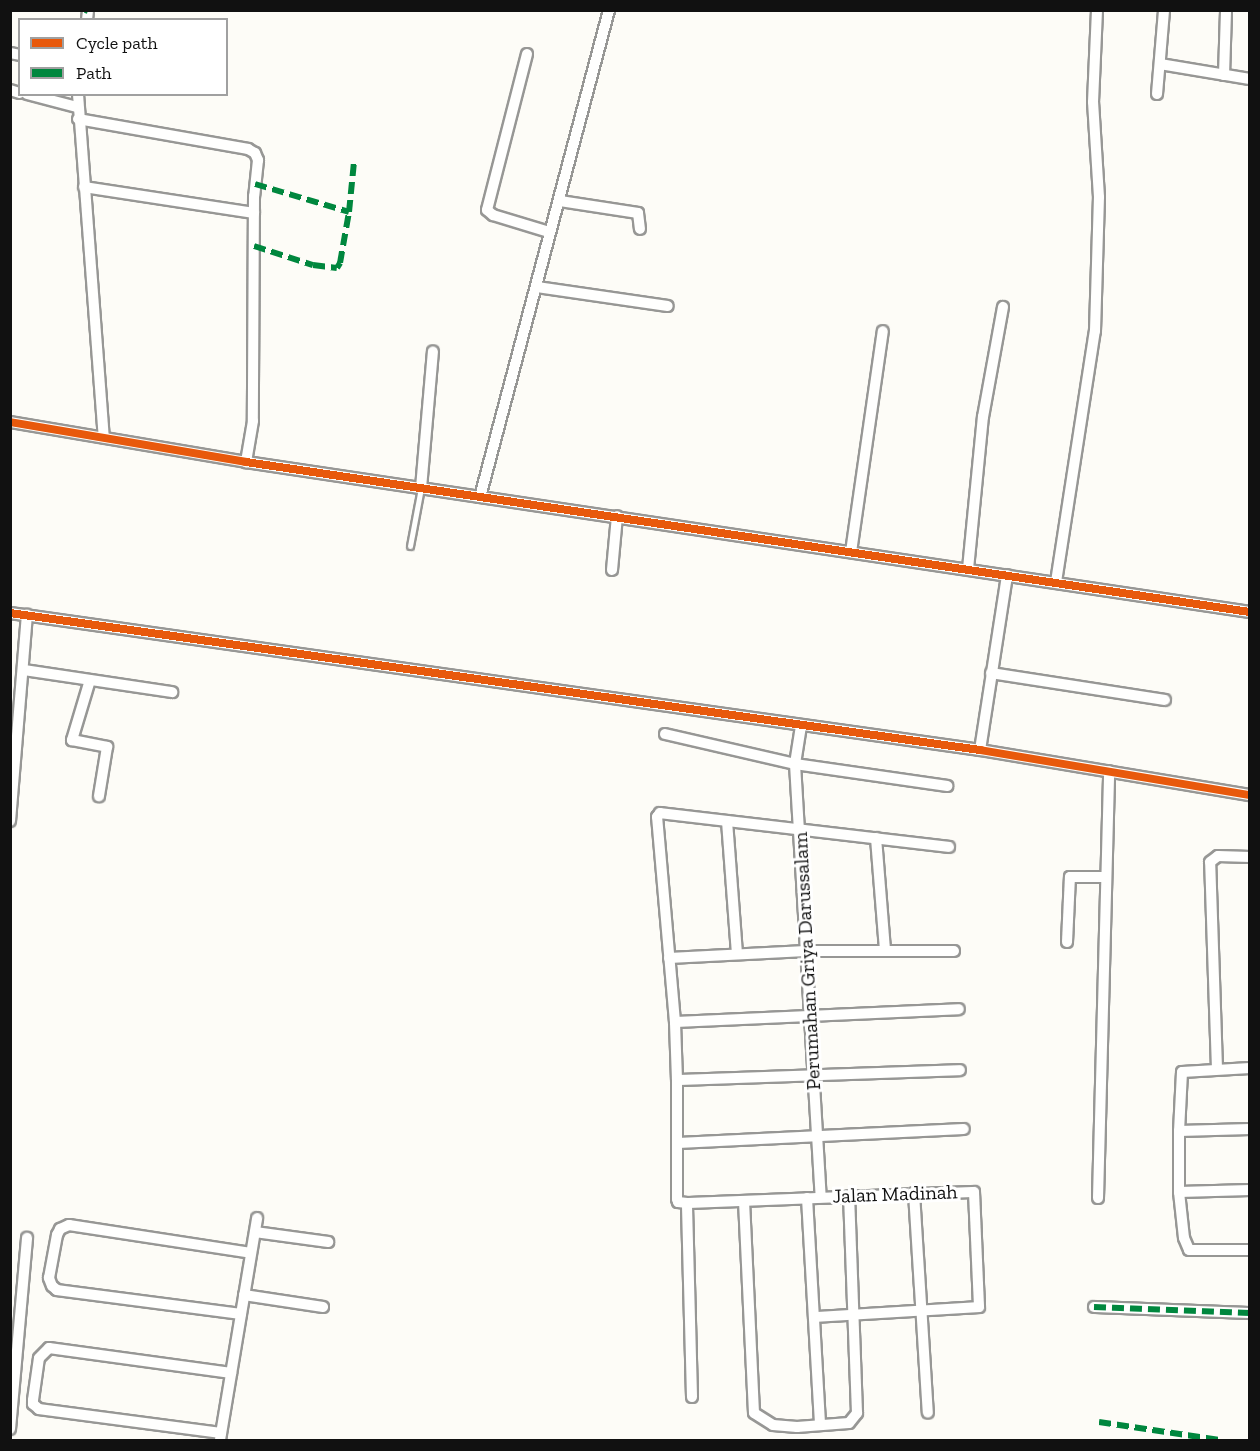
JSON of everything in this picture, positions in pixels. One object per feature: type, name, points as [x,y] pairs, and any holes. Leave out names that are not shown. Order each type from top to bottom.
[{"type":"street","points":[[480,497],[609,10]]},
{"type":"street","points":[[1056,582],[1095,331],[1099,197],[1093,102],[1097,10]]},
{"type":"street","points":[[1157,94],[1164,10]]},
{"type":"street","points":[[1224,75],[1226,10]]},
{"type":"street","points":[[527,54],[487,210],[493,215],[549,232]]},
{"type":"street","points":[[1160,64],[1250,79]]},
{"type":"street","points":[[35,96],[77,106]]},
{"type":"street","points":[[78,96],[104,437]]},
{"type":"street","points":[[78,119],[252,151],[258,160],[254,213],[253,421],[246,462]]},
{"type":"street","points":[[84,187],[254,213]]},
{"type":"street","points":[[560,201],[638,213],[640,229]]},
{"type":"street","points":[[537,287],[668,306]]},
{"type":"street","points":[[968,569],[983,417],[1003,308]]},
{"type":"street","points":[[851,552],[883,331]]},
{"type":"street","points":[[420,493],[433,352]]},
{"type":"street","points":[[10,422],[420,493],[480,497],[617,516],[968,569],[1007,580],[1056,582],[1250,612]]},
{"type":"street","points":[[612,570],[617,516]]},
{"type":"street","points":[[980,750],[1007,580]]},
{"type":"street","points":[[10,613],[27,622],[980,750],[1250,795]]},
{"type":"street","points":[[10,821],[27,622]]},
{"type":"street","points":[[24,670],[172,692]]},
{"type":"street","points":[[991,673],[1165,700]]},
{"type":"street","points":[[90,680],[72,740],[107,747],[99,796]]},
{"type":"street","name":"Perumahan Griya Darussalam","points":[[801,726],[797,739],[796,759],[821,1197]]},
{"type":"street","points":[[665,734],[947,786]]},
{"type":"street","points":[[1098,1198],[1109,771]]},
{"type":"street","points":[[692,1397],[687,1203],[678,1203],[677,1199],[675,1022],[657,815],[660,813],[949,847]]},
{"type":"street","points":[[727,821],[737,954]]},
{"type":"street","points":[[876,838],[885,951]]},
{"type":"street","points":[[1217,1069],[1210,862],[1218,856],[1250,857]]},
{"type":"street","points":[[1067,942],[1070,877],[1106,877]]},
{"type":"street","points":[[669,958],[806,951],[954,951]]},
{"type":"street","points":[[675,1022],[958,1010]]},
{"type":"street","points":[[1250,1068],[1182,1072],[1179,1131],[1179,1192],[1184,1238],[1190,1250],[1250,1250]]},
{"type":"street","points":[[677,1080],[960,1070]]},
{"type":"street","points":[[678,1143],[964,1129]]},
{"type":"street","points":[[1179,1131],[1250,1129]]},
{"type":"street","points":[[1179,1192],[1250,1190]]},
{"type":"street","name":"Jalan Madinah","points":[[687,1203],[974,1192],[979,1307],[922,1311]]},
{"type":"street","points":[[915,1193],[928,1413]]},
{"type":"street","points":[[744,1201],[754,1413],[773,1425],[820,1425],[849,1423],[857,1413],[849,1196]]},
{"type":"street","points":[[807,1198],[820,1425]]},
{"type":"street","points":[[231,1373],[49,1348],[39,1358],[33,1404],[39,1409],[220,1437],[231,1373],[241,1314],[251,1253],[255,1232],[257,1218]]},
{"type":"street","points":[[241,1314],[57,1290],[50,1282],[51,1267],[57,1235],[60,1228],[69,1224],[251,1253]]},
{"type":"street","points":[[255,1232],[328,1242]]},
{"type":"street","points":[[10,1429],[27,1238]]},
{"type":"street","points":[[244,1295],[323,1307]]},
{"type":"street","points":[[1094,1307],[1250,1313]]},
{"type":"street","points":[[814,1317],[922,1311]]},
{"type":"lane","points":[[410,546],[420,493]]},
{"type":"marked path","points":[[255,184],[349,212],[354,162]]},
{"type":"marked path","points":[[254,246],[313,265],[337,268],[340,263],[349,212]]},
{"type":"marked path","points":[[1094,1307],[1250,1313]]},
{"type":"marked path","points":[[1099,1422],[1220,1440]]},
{"type":"cycle path","points":[[10,422],[246,462],[1250,612]]},
{"type":"cycle path","points":[[10,613],[980,750],[1250,795]]}]
